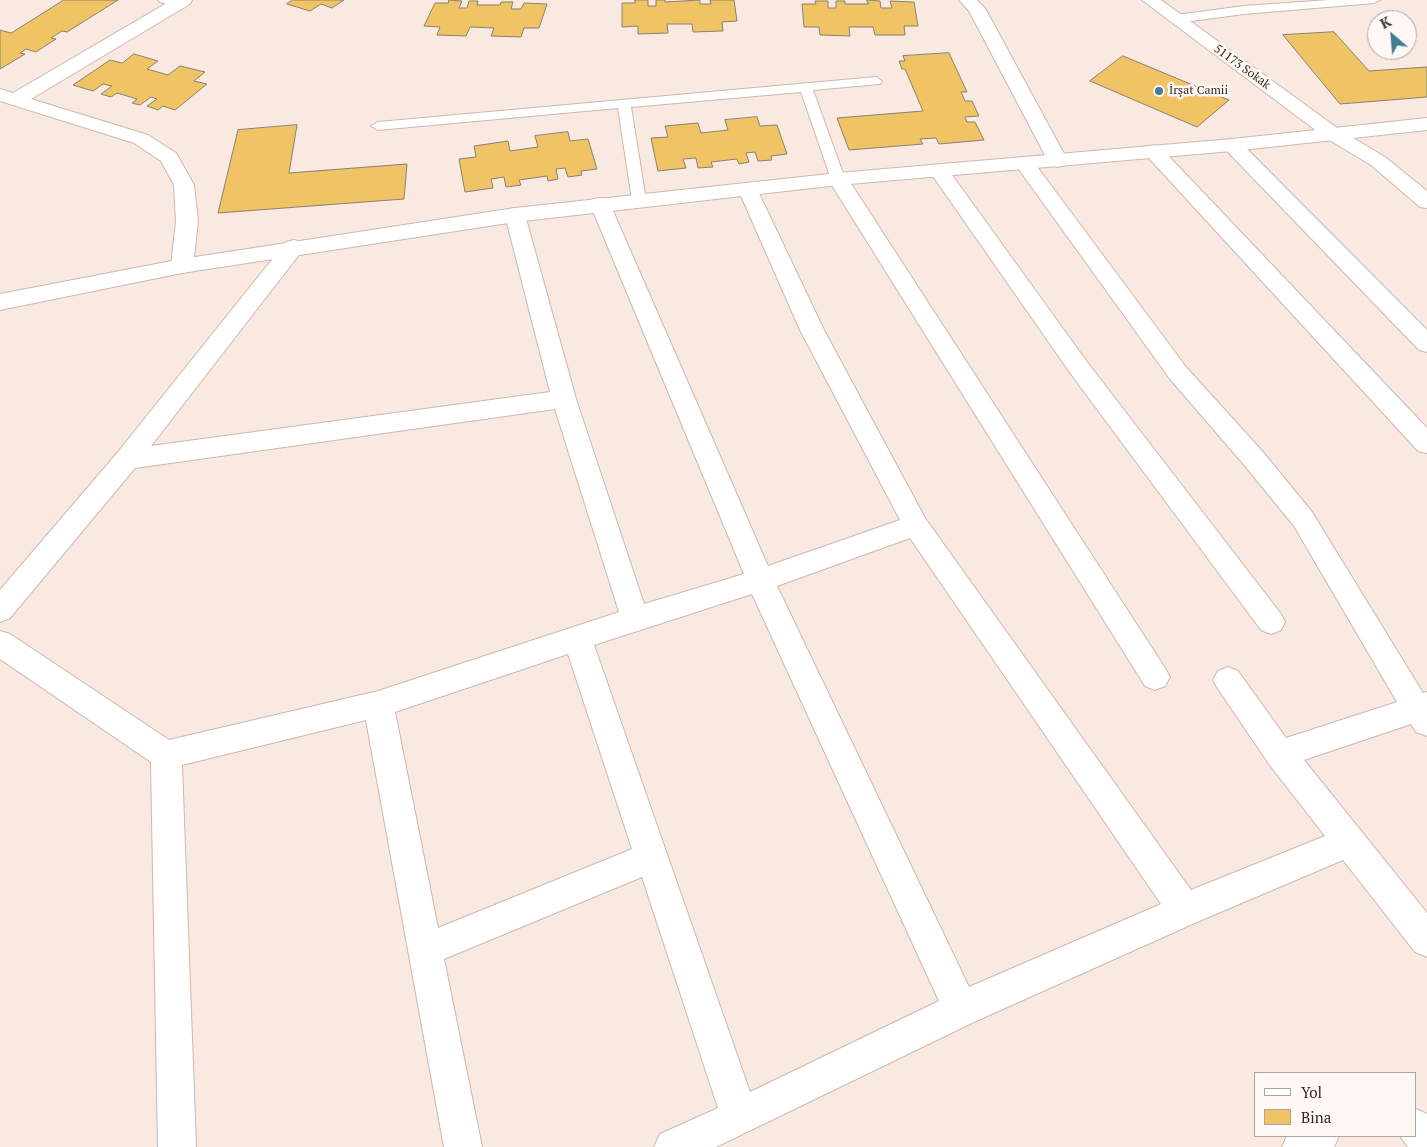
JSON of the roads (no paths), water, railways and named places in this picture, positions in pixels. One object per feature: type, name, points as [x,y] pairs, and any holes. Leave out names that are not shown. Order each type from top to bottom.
[{"type":"street","points":[[967,0],[976,8],[1058,161]]},
{"type":"street","name":"51173 Sokak","points":[[1150,0],[1333,134],[1378,162],[1427,202]]},
{"type":"street","points":[[8,98],[175,1]]},
{"type":"street","points":[[8,98],[141,139],[169,157],[184,185],[187,221],[182,266]]},
{"type":"street","points":[[0,302],[182,266],[294,247],[600,204],[838,179],[1058,161],[1427,124]]},
{"type":"street","points":[[1232,144],[1427,344]]},
{"type":"street","points":[[1153,151],[1427,444]]},
{"type":"street","points":[[1025,164],[1178,373],[1254,459],[1303,520],[1424,712],[1280,754]]},
{"type":"street","points":[[940,172],[1079,368],[1271,622]]},
{"type":"street","points":[[838,179],[1155,677]]},
{"type":"street","points":[[748,189],[812,330],[916,525],[1185,910]]},
{"type":"street","points":[[600,204],[760,580],[960,1009]]},
{"type":"street","points":[[515,215],[564,399],[635,619]]},
{"type":"street","points":[[0,610],[128,459],[294,247]]},
{"type":"street","points":[[128,459],[564,399]]},
{"type":"street","points":[[0,643],[166,755],[378,704],[760,580],[916,525]]},
{"type":"street","points":[[577,638],[740,1117]]},
{"type":"street","points":[[1228,680],[1280,754],[1427,940]]},
{"type":"street","points":[[378,704],[463,1147]]},
{"type":"street","points":[[166,755],[177,1147]]},
{"type":"street","points":[[673,1147],[740,1117],[960,1009],[1185,910],[1348,842]]},
{"type":"street","points":[[425,950],[651,857]]},
{"type":"street","points":[[1417,1129],[1427,1139]]},
{"type":"street","points":[[1301,1147],[1318,1137]]},
{"type":"lane","points":[[1176,19],[1244,10],[1366,0]]},
{"type":"lane","points":[[378,126],[876,81]]},
{"type":"lane","points":[[806,88],[838,179]]},
{"type":"lane","points":[[624,104],[639,200]]},
{"type":"place","name":"İrşat Camii","points":[[1159,91]]}]
